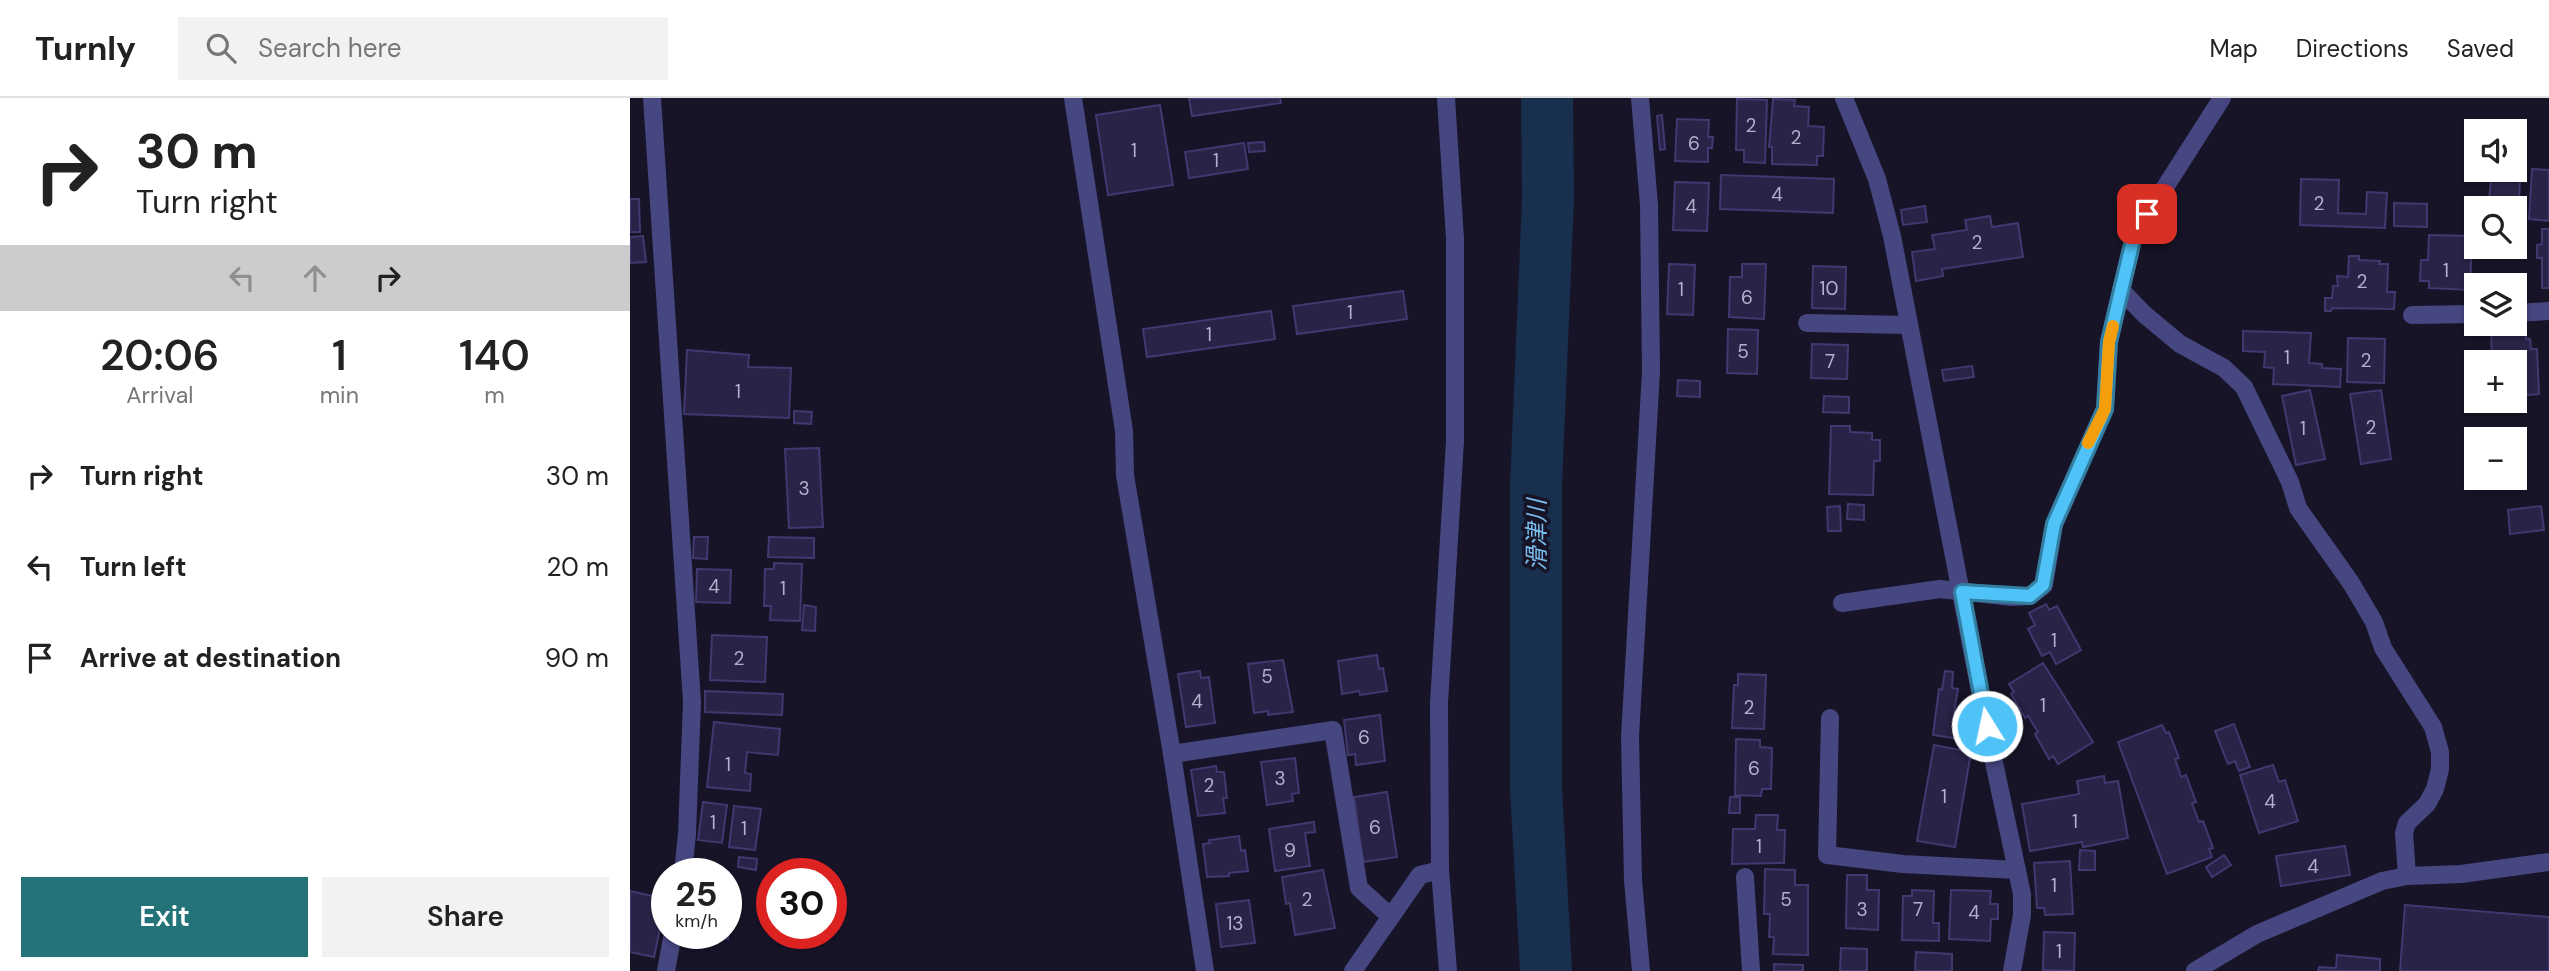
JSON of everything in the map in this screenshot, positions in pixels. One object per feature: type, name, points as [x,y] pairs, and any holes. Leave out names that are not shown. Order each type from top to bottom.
[{"type":"street","points":[[652,98],[692,702],[685,858]]},
{"type":"street","points":[[1073,98],[1124,432],[1125,475],[1205,971]]},
{"type":"street","points":[[1446,98],[1455,239],[1455,441],[1439,703],[1440,870],[1448,971]]},
{"type":"street","points":[[1640,98],[1649,205],[1651,371],[1630,737],[1633,880],[1641,971]]},
{"type":"street","points":[[1844,98],[1877,179],[1892,236],[2022,894],[2022,915],[2012,971]]},
{"type":"street","points":[[1842,603],[1940,589],[2030,596],[2043,585],[2054,524],[2105,409],[2109,342],[2134,236],[2214,100]]},
{"type":"street","points":[[2121,290],[2144,314],[2180,344],[2224,368],[2244,387],[2278,457],[2298,508],[2351,583],[2374,622],[2383,648],[2432,727],[2440,752],[2440,769],[2435,789],[2427,804],[2407,823],[2403,833],[2407,876]]},
{"type":"street","points":[[2527,312],[2549,311]]},
{"type":"street","points":[[2412,314],[2464,314]]},
{"type":"street","points":[[1807,323],[1909,325]]},
{"type":"street","points":[[1830,718],[1827,855],[1903,864],[2017,870]]},
{"type":"street","points":[[1172,754],[1333,730],[1359,888],[1391,917]]},
{"type":"street","points":[[2195,971],[2257,934],[2382,881],[2407,876],[2461,874],[2549,862]]},
{"type":"street","points":[[1353,971],[1420,875],[1440,870]]},
{"type":"street","points":[[1745,877],[1751,971]]},
{"type":"street","points":[[666,971],[670,949]]},
{"type":"building","points":[[1189,98],[1280,98],[1281,103],[1192,116]]},
{"type":"building","points":[[1737,99],[1767,100],[1765,163],[1744,162],[1744,150],[1736,150]]},
{"type":"building","points":[[1773,99],[1795,100],[1794,106],[1809,107],[1808,126],[1824,127],[1823,156],[1817,156],[1817,165],[1772,164],[1772,147],[1769,147]]},
{"type":"building","points":[[1160,105],[1173,185],[1108,195],[1096,115]]},
{"type":"building","points":[[1662,115],[1665,149],[1660,150],[1657,116]]},
{"type":"building","points":[[1677,119],[1709,120],[1708,137],[1713,137],[1712,148],[1708,148],[1708,162],[1675,161]]},
{"type":"building","points":[[1264,142],[1265,151],[1249,152],[1248,143]]},
{"type":"building","points":[[1244,143],[1248,169],[1189,178],[1185,152]]},
{"type":"building","points":[[2532,169],[2549,170],[2549,221],[2529,219]]},
{"type":"building","points":[[1721,175],[1834,179],[1833,213],[1720,209]]},
{"type":"building","points":[[2301,179],[2339,180],[2338,213],[2366,214],[2367,192],[2387,193],[2385,228],[2300,225]]},
{"type":"building","points":[[1675,182],[1709,183],[1707,231],[1673,230]]},
{"type":"building","points":[[2491,182],[2520,182],[2519,196],[2489,196]]},
{"type":"building","points":[[630,199],[639,199],[640,232],[630,232]]},
{"type":"building","points":[[2394,203],[2427,204],[2427,227],[2394,226]]},
{"type":"building","points":[[1925,206],[1927,222],[1903,225],[1901,210]]},
{"type":"building","points":[[1990,216],[1992,227],[2018,223],[2023,257],[1942,269],[1943,276],[1916,281],[1912,252],[1935,249],[1932,235],[1967,230],[1965,220]]},
{"type":"building","points":[[2542,229],[2549,229],[2549,288],[2542,288],[2542,258],[2537,258],[2537,245],[2542,244]]},
{"type":"building","points":[[2429,235],[2464,236],[2464,259],[2471,259],[2471,273],[2464,273],[2464,290],[2429,288],[2429,281],[2420,281],[2421,260],[2428,260]]},
{"type":"building","points":[[643,236],[646,262],[630,263],[630,237]]},
{"type":"building","points":[[2349,256],[2388,264],[2387,292],[2395,292],[2394,309],[2332,308],[2331,311],[2325,311],[2325,298],[2332,298],[2333,286],[2338,286],[2337,276],[2348,277]]},
{"type":"building","points":[[1669,264],[1695,265],[1693,315],[1667,314]]},
{"type":"building","points":[[1742,264],[1766,264],[1764,319],[1729,317],[1730,277],[1742,277]]},
{"type":"building","points":[[1813,266],[1846,267],[1845,309],[1812,308]]},
{"type":"building","points":[[1403,291],[1407,319],[1297,334],[1293,306]]},
{"type":"building","points":[[1271,311],[1275,339],[1147,357],[1143,329]]},
{"type":"building","points":[[1728,329],[1758,330],[1757,374],[1727,373]]},
{"type":"building","points":[[2243,331],[2311,333],[2309,363],[2322,364],[2322,368],[2341,369],[2340,387],[2273,384],[2274,368],[2264,367],[2265,352],[2243,351]]},
{"type":"building","points":[[2491,336],[2526,336],[2526,339],[2530,339],[2531,349],[2537,349],[2539,394],[2527,395],[2527,350],[2492,350]]},
{"type":"building","points":[[2348,338],[2385,339],[2384,383],[2347,382]]},
{"type":"building","points":[[1812,344],[1848,345],[1847,379],[1811,378]]},
{"type":"building","points":[[687,350],[749,355],[748,367],[791,368],[789,418],[684,414]]},
{"type":"building","points":[[1972,366],[1974,377],[1944,381],[1942,370]]},
{"type":"building","points":[[1678,380],[1700,381],[1700,397],[1677,396]]},
{"type":"building","points":[[2310,390],[2325,459],[2296,465],[2282,396]]},
{"type":"building","points":[[2381,390],[2391,459],[2361,464],[2350,394]]},
{"type":"building","points":[[1824,396],[1849,397],[1849,413],[1823,412]]},
{"type":"building","points":[[794,411],[812,412],[811,424],[794,423]]},
{"type":"building","points":[[1831,426],[1850,426],[1850,432],[1872,433],[1872,440],[1880,440],[1880,461],[1874,461],[1873,495],[1829,494]]},
{"type":"building","points":[[819,448],[823,527],[789,528],[785,449]]},
{"type":"building","points":[[1848,504],[1864,505],[1864,520],[1847,519]]},
{"type":"building","points":[[1840,506],[1841,531],[1828,531],[1827,507]]},
{"type":"building","points":[[2541,506],[2544,530],[2510,534],[2508,510]]},
{"type":"building","points":[[694,537],[708,537],[707,559],[693,558]]},
{"type":"building","points":[[769,537],[814,538],[814,558],[768,557]]},
{"type":"building","points":[[774,563],[802,564],[800,621],[770,620],[771,606],[764,606],[765,569],[774,569]]},
{"type":"building","points":[[697,569],[731,570],[730,603],[696,602]]},
{"type":"building","points":[[2046,604],[2049,610],[2057,606],[2081,650],[2056,664],[2050,652],[2042,656],[2028,629],[2035,625],[2029,613]]},
{"type":"building","points":[[804,605],[816,607],[815,631],[802,630]]},
{"type":"building","points":[[712,635],[767,637],[765,682],[710,680]]},
{"type":"building","points":[[1377,655],[1379,669],[1383,668],[1387,691],[1360,695],[1359,691],[1342,694],[1338,661]]},
{"type":"building","points":[[1283,660],[1293,712],[1268,715],[1268,711],[1254,713],[1248,664]]},
{"type":"building","points":[[2043,663],[2093,742],[2058,764],[2053,756],[2049,759],[2035,734],[2038,732],[2028,716],[2025,718],[2011,694],[2014,692],[2009,684]]},
{"type":"building","points":[[1200,671],[1201,678],[1209,677],[1215,723],[1186,727],[1178,674]]},
{"type":"building","points":[[1945,671],[1953,672],[1952,688],[1958,689],[1954,713],[1964,715],[1960,739],[1933,735],[1939,689],[1942,690]]},
{"type":"building","points":[[1738,674],[1766,675],[1764,729],[1732,728],[1734,685],[1738,685]]},
{"type":"building","points":[[705,691],[783,694],[782,715],[705,712]]},
{"type":"building","points":[[1380,715],[1385,761],[1356,765],[1355,754],[1348,755],[1344,720]]},
{"type":"building","points":[[714,722],[780,729],[778,755],[747,752],[745,773],[751,774],[750,791],[707,787]]},
{"type":"building","points":[[2234,724],[2250,767],[2239,771],[2235,761],[2228,764],[2215,731]]},
{"type":"building","points":[[2162,725],[2166,733],[2169,732],[2179,758],[2175,759],[2181,777],[2186,775],[2196,802],[2192,803],[2199,822],[2203,821],[2213,848],[2209,849],[2212,857],[2167,874],[2118,742]]},
{"type":"building","points":[[1736,739],[1760,740],[1760,747],[1772,748],[1771,789],[1762,789],[1761,796],[1735,795]]},
{"type":"building","points":[[1934,745],[1971,752],[1955,847],[1917,841]]},
{"type":"building","points":[[1295,758],[1299,793],[1292,794],[1293,801],[1267,805],[1261,762]]},
{"type":"building","points":[[2273,765],[2279,782],[2285,780],[2298,821],[2259,833],[2240,775]]},
{"type":"building","points":[[1216,766],[1217,772],[1224,772],[1227,798],[1223,798],[1225,813],[1198,816],[1191,770]]},
{"type":"building","points":[[2104,776],[2105,783],[2118,781],[2128,838],[2083,847],[2082,842],[2030,851],[2022,804],[2079,794],[2077,781]]},
{"type":"building","points":[[1387,792],[1397,857],[1363,862],[1354,797]]},
{"type":"building","points":[[1730,797],[1740,797],[1740,813],[1729,813]]},
{"type":"building","points":[[703,802],[727,805],[722,843],[698,840]]},
{"type":"building","points":[[734,806],[761,809],[755,850],[729,847]]},
{"type":"building","points":[[1756,815],[1778,815],[1777,830],[1785,830],[1784,863],[1732,864],[1733,829],[1755,829]]},
{"type":"building","points":[[1314,822],[1315,832],[1305,833],[1310,866],[1275,871],[1269,829]]},
{"type":"building","points":[[1239,836],[1241,851],[1245,850],[1248,871],[1229,873],[1229,876],[1207,877],[1203,844],[1210,843],[1209,840]]},
{"type":"building","points":[[2345,846],[2350,875],[2281,886],[2276,856]]},
{"type":"building","points":[[2080,850],[2095,851],[2095,870],[2079,870]]},
{"type":"building","points":[[2224,855],[2231,865],[2212,877],[2206,867]]},
{"type":"building","points":[[739,857],[756,859],[756,870],[742,868],[742,858]]},
{"type":"building","points":[[2070,861],[2073,914],[2045,915],[2044,908],[2037,908],[2034,863]]},
{"type":"building","points":[[1765,869],[1795,870],[1795,885],[1808,885],[1808,955],[1773,954],[1774,937],[1769,937],[1770,914],[1764,914]]},
{"type":"building","points":[[1323,870],[1335,928],[1295,935],[1290,903],[1286,904],[1282,877]]},
{"type":"building","points":[[1847,875],[1867,875],[1867,890],[1879,890],[1878,930],[1846,928]]},
{"type":"building","points":[[1912,890],[1934,891],[1933,923],[1939,923],[1939,941],[1902,940],[1903,896],[1912,896]]},
{"type":"building","points":[[1951,890],[1991,891],[1990,904],[1998,904],[1998,919],[1991,919],[1990,941],[1949,939]]},
{"type":"building","points":[[630,891],[651,896],[651,949],[656,949],[654,957],[630,952]]},
{"type":"building","points":[[1249,900],[1255,943],[1221,947],[1216,904]]},
{"type":"building","points":[[2405,905],[2549,917],[2549,971],[2400,971]]},
{"type":"building","points":[[2044,932],[2075,933],[2074,971],[2043,970]]},
{"type":"building","points":[[1841,948],[1867,949],[1867,971],[1840,971]]},
{"type":"building","points":[[1916,952],[1952,954],[1952,971],[1915,971]]},
{"type":"building","points":[[2337,955],[2380,959],[2380,971],[2318,971],[2319,967],[2336,968]]},
{"type":"building","points":[[1774,964],[1803,965],[1803,971],[1774,971]]},
{"type":"waterway","name":"滑津川","points":[[1546,971],[1536,788],[1536,486],[1548,199],[1547,98]]},
{"type":"slow traffic","points":[[2088,443],[2105,409],[2109,342],[2113,326]]},
{"type":"route","points":[[1987,726],[1962,592],[2030,596],[2043,585],[2054,524],[2105,409],[2109,342],[2134,236],[2147,214]]}]
